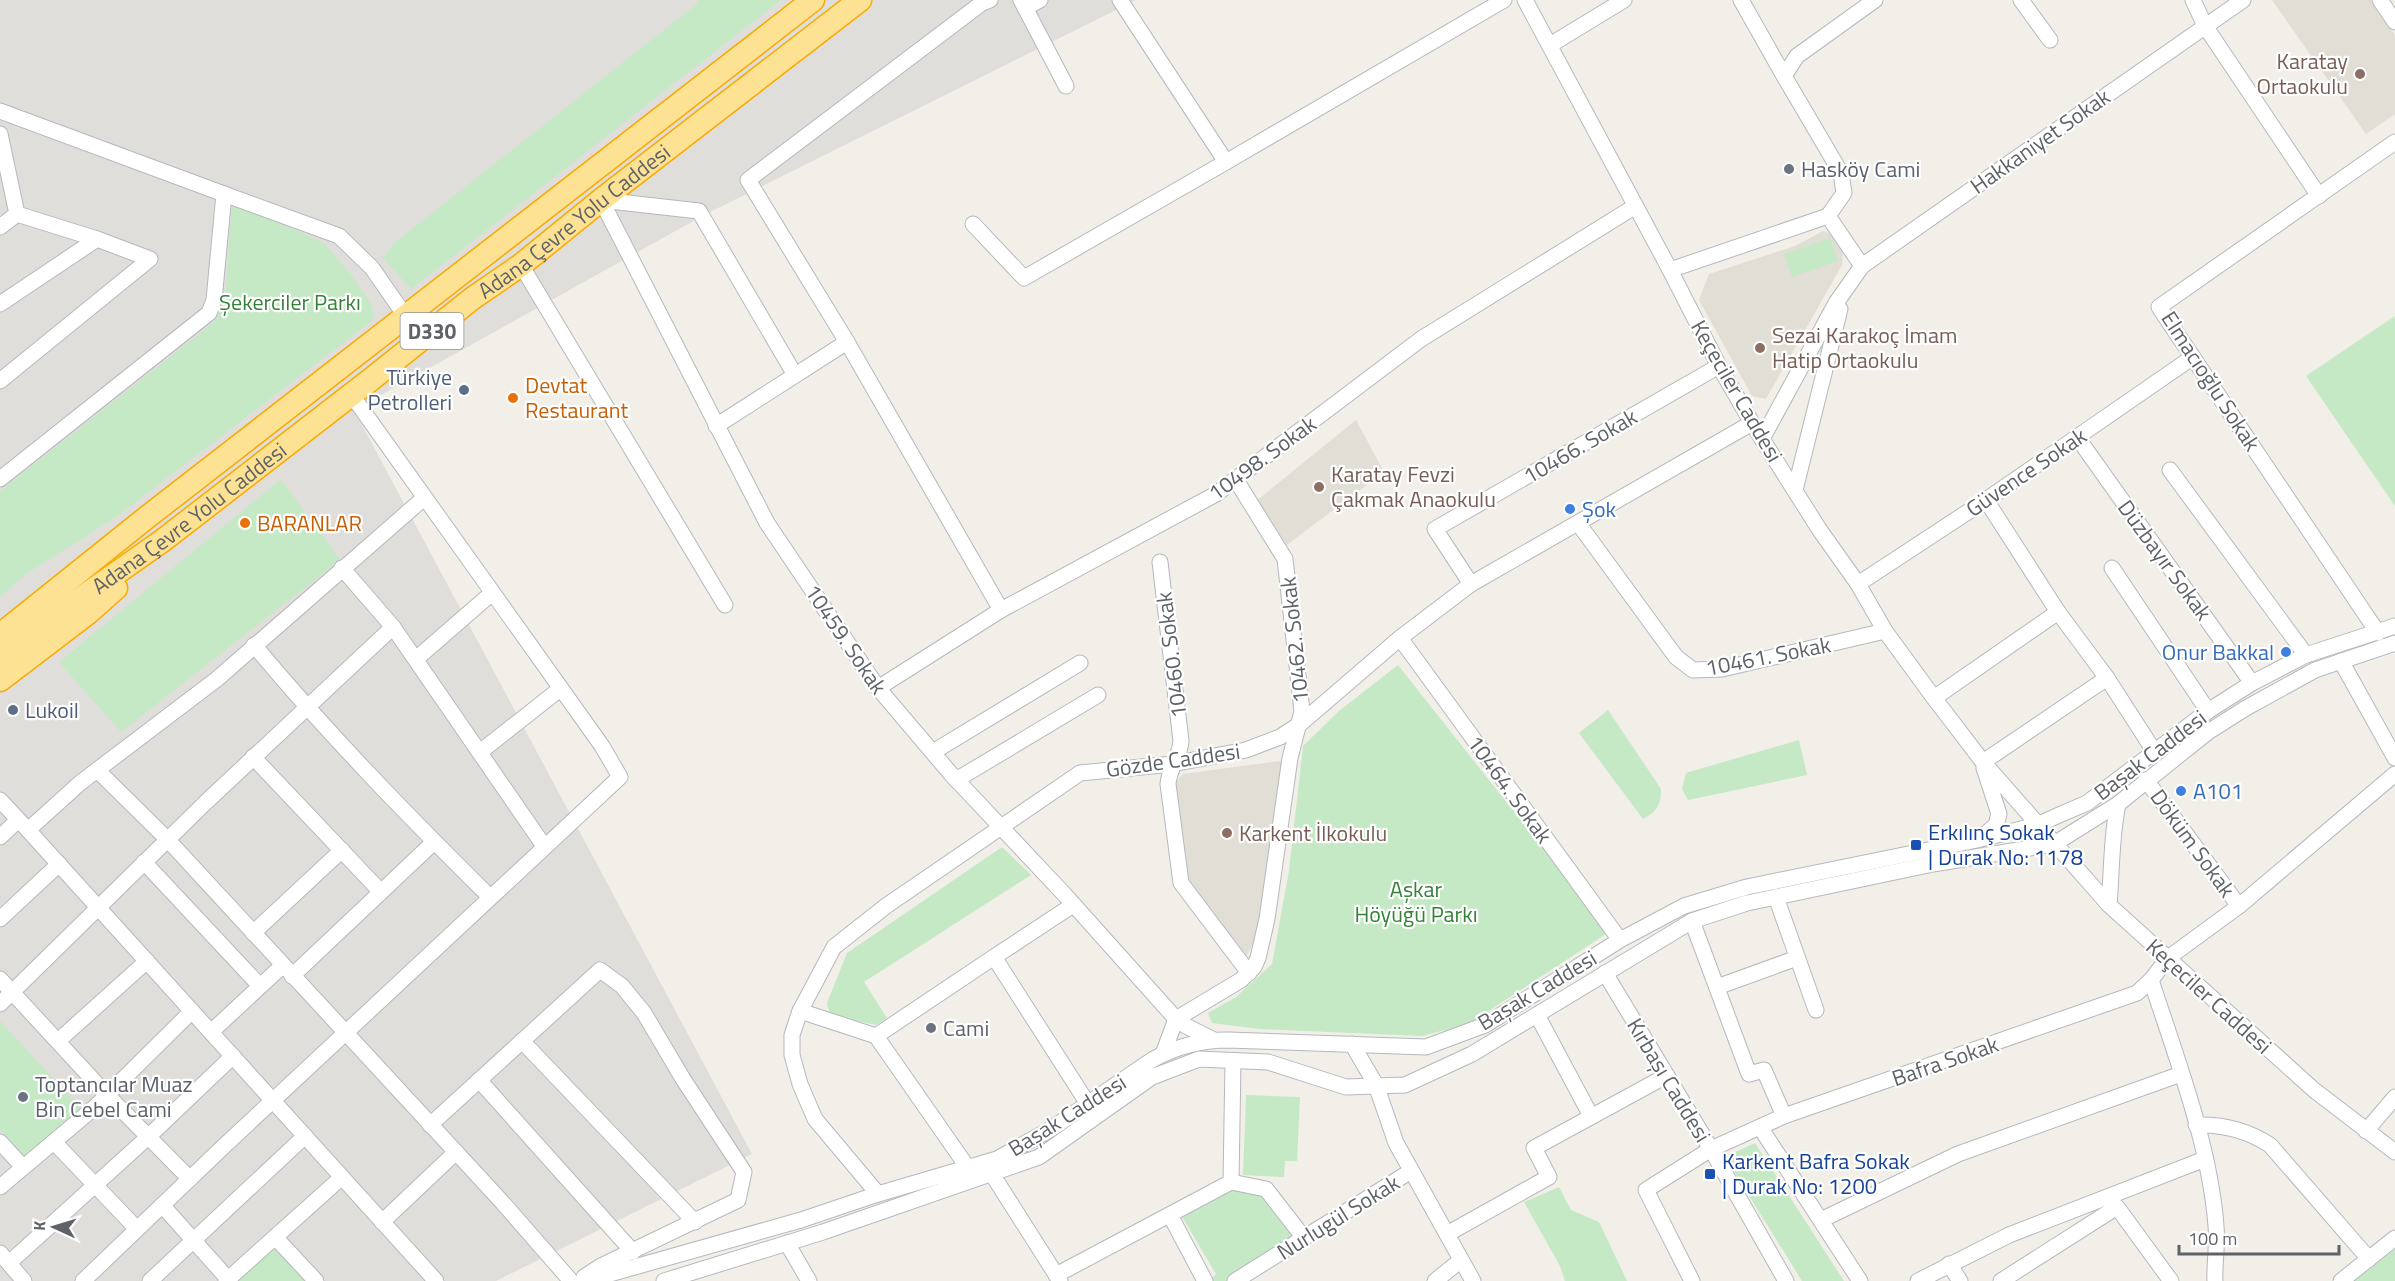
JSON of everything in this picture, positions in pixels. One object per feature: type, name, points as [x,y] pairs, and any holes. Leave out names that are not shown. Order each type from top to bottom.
[{"type":"highway","name":"Adana Çevre Yolu Caddesi","points":[[0,635],[146,518],[813,0]]},
{"type":"highway","name":"Adana Çevre Yolu Caddesi","points":[[0,659],[37,629],[162,541],[860,0]]},
{"type":"highway","points":[[0,615],[77,560],[146,518]]},
{"type":"highway","points":[[0,680],[88,613],[162,541]]},
{"type":"street","points":[[990,0],[982,3],[748,180],[846,342],[1001,610]]},
{"type":"street","points":[[1040,0],[1023,4],[1066,86]]},
{"type":"street","points":[[1120,0],[1226,162]]},
{"type":"street","points":[[974,224],[1024,278],[1504,0]]},
{"type":"street","name":"Keçeciler Caddesi","points":[[1525,0],[1719,366],[1752,423],[1858,584],[1885,631],[1934,698],[1983,762],[2109,905],[2314,1090],[2395,1152]]},
{"type":"street","points":[[1550,45],[1624,0]]},
{"type":"street","points":[[1670,270],[1828,216],[1844,193],[1841,173],[1741,0]]},
{"type":"street","points":[[1784,76],[1797,56],[1875,0]]},
{"type":"street","points":[[2021,0],[2050,40]]},
{"type":"street","points":[[2193,0],[2205,26],[2319,196]]},
{"type":"street","name":"Hakkaniyet Sokak","points":[[1762,439],[1845,289],[1862,266],[2243,0]]},
{"type":"street","points":[[2380,0],[2395,21]]},
{"type":"street","points":[[0,111],[339,236],[372,268],[406,317]]},
{"type":"street","points":[[0,134],[17,214]]},
{"type":"street","name":"Elmacıoğlu Sokak","points":[[2378,633],[2159,307],[2395,142]]},
{"type":"street","points":[[0,479],[209,313],[214,300],[224,194]]},
{"type":"street","points":[[601,200],[699,211],[795,375]]},
{"type":"street","name":"10459. Sokak","points":[[601,200],[767,523],[878,688],[956,780],[1176,1019],[1214,1040]]},
{"type":"street","name":"10498. Sokak","points":[[878,688],[1001,610],[1193,507],[1236,480],[1420,339],[1634,207]]},
{"type":"street","points":[[0,226],[17,214]]},
{"type":"street","points":[[0,381],[150,259],[97,239],[17,214]]},
{"type":"street","points":[[1828,216],[1862,266]]},
{"type":"street","points":[[0,304],[97,239]]},
{"type":"street","points":[[521,265],[725,605]]},
{"type":"street","name":"Hakkaniyet Sokak","points":[[1795,490],[1845,289]]},
{"type":"street","points":[[716,426],[846,342]]},
{"type":"street","name":"Güvence Sokak","points":[[1858,584],[1986,500],[2193,357]]},
{"type":"street","name":"10466. Sokak","points":[[1471,584],[1435,529],[1719,366]]},
{"type":"street","points":[[83,1281],[620,777],[602,746],[351,394]]},
{"type":"street","name":"Gözde Caddesi","points":[[878,1194],[815,1119],[800,1084],[792,1055],[792,1035],[800,1011],[834,947],[886,906],[1080,773],[1172,764],[1263,745],[1300,724],[1400,638],[1471,584],[1752,423]]},
{"type":"street","name":"Düzbayır Sokak","points":[[2077,437],[2252,683]]},
{"type":"street","points":[[2170,470],[2306,655]]},
{"type":"street","name":"10462. Sokak","points":[[1176,1019],[1232,987],[1249,973],[1258,958],[1264,935],[1290,758],[1300,724],[1302,698],[1285,559],[1236,480]]},
{"type":"street","points":[[0,837],[23,825],[217,679],[424,498]]},
{"type":"street","points":[[1986,500],[2058,612],[2107,678],[2154,751]]},
{"type":"street","name":"10461. Sokak","points":[[1578,523],[1676,657],[1693,670],[1722,669],[1885,631]]},
{"type":"street","name":"10460. Sokak","points":[[1160,562],[1181,741],[1180,750],[1172,764],[1168,784],[1181,883],[1249,973]]},
{"type":"street","points":[[342,568],[393,627],[544,846]]},
{"type":"street","points":[[2112,568],[2208,711]]},
{"type":"street","points":[[416,659],[492,593]]},
{"type":"street","points":[[1934,698],[2058,612]]},
{"type":"street","name":"Başak Caddesi","points":[[585,1281],[801,1220],[878,1194],[997,1159],[1052,1129],[1163,1054],[1214,1040],[1426,1047],[1485,1025],[1620,940],[1684,906],[1747,887],[1977,840],[2037,825],[2087,803],[2208,711],[2252,683],[2306,655],[2395,626]]},
{"type":"street","points":[[0,1004],[167,839],[393,627]]},
{"type":"street","name":"10464. Sokak","points":[[1400,638],[1620,940]]},
{"type":"street","name":"Başak Caddesi","points":[[664,1281],[787,1243],[1039,1157],[1152,1077],[1199,1059],[1268,1062],[1346,1087],[1405,1084],[1472,1054],[1692,921],[1747,903],[1933,864],[2054,844],[2118,804],[2208,732],[2246,708],[2315,670],[2395,643]]},
{"type":"street","points":[[254,645],[306,708],[490,897]]},
{"type":"street","points":[[2341,661],[2395,758]]},
{"type":"street","points":[[933,752],[1080,663]]},
{"type":"street","points":[[1977,840],[1996,825],[1999,814],[1983,762],[2107,678]]},
{"type":"street","points":[[480,752],[560,689]]},
{"type":"street","points":[[956,780],[1098,695]]},
{"type":"street","points":[[253,758],[381,892]]},
{"type":"street","points":[[97,770],[167,839],[503,1203],[571,1281]]},
{"type":"street","name":"Bafra Sokak","points":[[1692,1281],[1646,1190],[1711,1149],[1760,1126],[2137,993],[2151,980],[2168,958],[2239,906],[2395,774]]},
{"type":"street","name":"Döküm Sokak","points":[[2146,780],[2239,906]]},
{"type":"street","points":[[0,800],[436,1281]]},
{"type":"street","points":[[2109,905],[2112,833],[2118,804]]},
{"type":"street","points":[[211,1032],[260,986],[287,971],[381,892],[434,842]]},
{"type":"street","points":[[253,933],[342,850]]},
{"type":"street","points":[[144,862],[260,986]]},
{"type":"street","points":[[0,919],[59,864]]},
{"type":"street","points":[[1776,897],[1816,1010]]},
{"type":"street","points":[[876,1036],[1073,905]]},
{"type":"street","points":[[1692,921],[1749,1074],[1764,1070],[1785,1116]]},
{"type":"street","points":[[994,957],[1088,1104]]},
{"type":"street","points":[[1717,987],[1797,958]]},
{"type":"street","points":[[58,1041],[147,961]]},
{"type":"street","points":[[430,1125],[600,970],[622,986],[644,1013],[683,1079],[744,1173],[738,1200],[601,1266],[578,1281]]},
{"type":"street","name":"Kırbaşı Caddesi","points":[[1605,973],[1711,1149],[1781,1279]]},
{"type":"street","points":[[0,979],[107,1095],[190,1179]]},
{"type":"street","points":[[2151,980],[2205,1159],[2217,1226],[2213,1280]]},
{"type":"street","points":[[0,1187],[107,1095],[192,1011]]},
{"type":"street","points":[[800,1011],[876,1036],[968,1168]]},
{"type":"street","points":[[1537,1015],[1591,1116]]},
{"type":"street","points":[[1163,1054],[1176,1019]]},
{"type":"street","points":[[522,1041],[695,1222]]},
{"type":"street","points":[[1352,1044],[1376,1085],[1396,1143],[1473,1281]]},
{"type":"street","points":[[24,1281],[4,1258],[94,1186],[233,1056]]},
{"type":"street","points":[[1232,1182],[1233,1060]]},
{"type":"street","points":[[1821,1220],[1958,1154],[2181,1074]]},
{"type":"street","points":[[1447,1234],[1549,1177],[1534,1148],[1666,1076]]},
{"type":"street","points":[[479,1080],[633,1252]]},
{"type":"street","points":[[2366,1131],[2395,1097]]},
{"type":"street","points":[[2196,1125],[2232,1128],[2254,1135],[2270,1145],[2369,1259]]},
{"type":"street","points":[[1760,1126],[1860,1281]]},
{"type":"street","points":[[150,1281],[305,1136]]},
{"type":"street","points":[[0,1142],[23,1167]]},
{"type":"street","points":[[54,1142],[137,1230]]},
{"type":"street","points":[[382,1222],[456,1152]]},
{"type":"street","points":[[1918,1281],[2009,1235],[2114,1200],[2205,1159]]},
{"type":"street","name":"Nurlugül Sokak","points":[[1234,1281],[1411,1171]]},
{"type":"street","points":[[992,1174],[1058,1278],[1232,1182],[1266,1189],[1304,1238]]},
{"type":"street","points":[[162,1205],[227,1280],[342,1177]]},
{"type":"street","points":[[2001,1281],[2114,1200]]},
{"type":"street","points":[[2114,1200],[2171,1281]]},
{"type":"street","points":[[1170,1215],[1205,1281]]},
{"type":"street","points":[[275,1237],[316,1281]]},
{"type":"street","points":[[2341,1281],[2395,1238]]},
{"type":"street","points":[[787,1243],[809,1281]]},
{"type":"street","points":[[1435,1281],[1461,1260]]},
{"type":"street","points":[[1949,1264],[1960,1281]]},
{"type":"shaded area","points":[[0,0],[1136,0],[706,214],[354,410],[752,1154],[496,1281],[0,1281]]},
{"type":"shaded area","name":"Karatay Ortaokulu","points":[[2272,0],[2371,0],[2395,35],[2395,114],[2366,134]]},
{"type":"shaded area","name":"Sezai Karakoç İmam Hatip Ortaokulu","points":[[1823,231],[1830,233],[1843,252],[1842,265],[1766,399],[1752,396],[1699,300],[1709,274],[1795,246]]},
{"type":"shaded area","name":"Karatay Fevzi Çakmak Anaokulu","points":[[1356,420],[1384,472],[1284,547],[1255,502]]},
{"type":"shaded area","name":"Karkent İlkokulu","points":[[1283,762],[1261,914],[1256,938],[1246,957],[1239,952],[1188,883],[1175,783],[1183,774]]},
{"type":"green space","points":[[697,0],[781,0],[411,289],[383,258],[393,244],[698,3]]},
{"type":"green space","name":"Şekerciler Parkı","points":[[232,205],[263,215],[325,244],[353,277],[372,306],[374,319],[116,517],[26,574],[0,597],[0,491],[213,323],[225,304]]},
{"type":"green space","points":[[1830,238],[1838,261],[1792,277],[1784,254]]},
{"type":"green space","points":[[2395,316],[2395,506],[2306,376]]},
{"type":"green space","points":[[281,479],[340,560],[121,732],[59,662]]},
{"type":"green space","name":"Aşkar Höyüğü Parkı","points":[[1398,665],[1609,932],[1469,1024],[1422,1036],[1259,1029],[1212,1023],[1208,1013],[1236,997],[1272,964],[1289,871],[1303,746],[1339,711]]},
{"type":"green space","points":[[1608,710],[1661,789],[1657,807],[1643,819],[1579,733]]},
{"type":"green space","points":[[1799,740],[1807,775],[1688,800],[1682,789],[1686,773]]},
{"type":"green space","points":[[1002,847],[1031,875],[864,982],[887,1018],[876,1025],[830,1015],[827,1003],[847,953]]},
{"type":"green space","points":[[0,1021],[81,1109],[24,1157],[0,1129]]},
{"type":"green space","points":[[1246,1095],[1300,1097],[1297,1161],[1285,1161],[1284,1177],[1243,1175]]},
{"type":"green space","points":[[1755,1143],[1844,1281],[1802,1281],[1725,1157]]},
{"type":"green space","points":[[1559,1187],[1571,1210],[1599,1222],[1627,1281],[1565,1281],[1560,1266],[1524,1202]]},
{"type":"green space","points":[[1231,1188],[1263,1191],[1296,1237],[1227,1281],[1209,1281],[1216,1274],[1181,1215]]},
{"type":"green space","points":[[276,1247],[308,1281],[238,1281]]},
{"type":"green space","points":[[2395,1249],[2395,1281],[2354,1281]]},
{"type":"place","name":"Karatay Ortaokulu","points":[[2360,74]]},
{"type":"place","name":"Hasköy Cami","points":[[1789,169]]},
{"type":"place","name":"Sezai Karakoç İmam Hatip Ortaokulu","points":[[1760,348]]},
{"type":"place","name":"Türkiye Petrolleri","points":[[464,390]]},
{"type":"place","name":"Devtat Restaurant","points":[[513,398]]},
{"type":"place","name":"Karatay Fevzi Çakmak Anaokulu","points":[[1319,487]]},
{"type":"place","name":"Şok","points":[[1570,509]]},
{"type":"place","name":"BARANLAR","points":[[245,523]]},
{"type":"place","name":"Onur Bakkal","points":[[2286,652]]},
{"type":"place","name":"Lukoil","points":[[13,710]]},
{"type":"place","name":"A101","points":[[2181,791]]},
{"type":"place","name":"Karkent İlkokulu","points":[[1227,833]]},
{"type":"place","name":"Erkılınç Sokak | Durak No: 1178","points":[[1916,845]]},
{"type":"place","name":"Cami","points":[[931,1028]]},
{"type":"place","name":"Toptancılar Muaz Bin Cebel Cami","points":[[23,1097]]},
{"type":"place","name":"Karkent Bafra Sokak | Durak No: 1200","points":[[1710,1174]]}]
